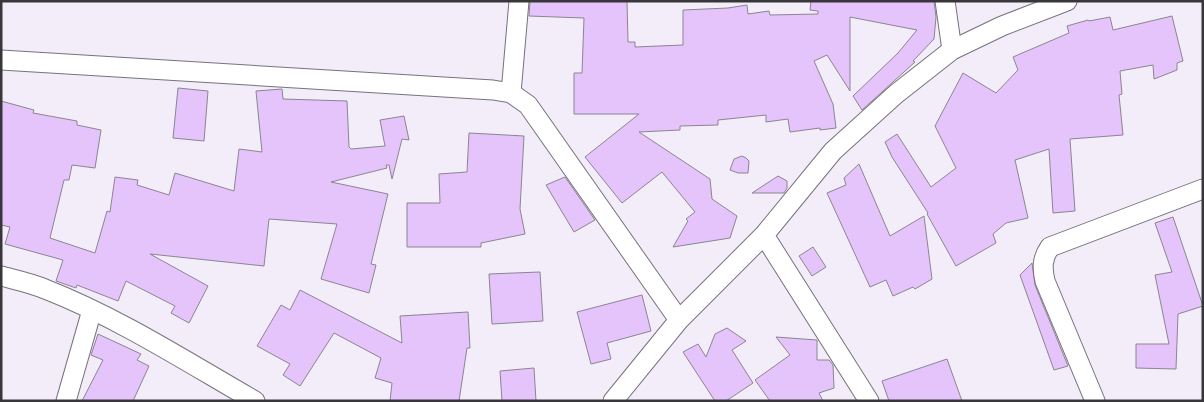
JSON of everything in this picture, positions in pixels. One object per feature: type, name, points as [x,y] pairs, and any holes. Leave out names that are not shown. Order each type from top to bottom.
[{"type":"street","points":[[510,94],[519,1]]},
{"type":"street","points":[[944,1],[952,50]]},
{"type":"street","points":[[613,401],[679,320],[764,235],[833,151],[896,94],[952,50],[1002,26],[1067,1]]},
{"type":"street","points":[[1,60],[493,90],[510,94],[528,105],[679,320]]},
{"type":"street","points":[[1095,401],[1045,281],[1043,272],[1044,255],[1050,247],[1203,189]]},
{"type":"street","points":[[764,235],[870,401]]},
{"type":"street","points":[[1,276],[44,288],[92,310],[255,401]]},
{"type":"street","points":[[66,401],[92,310]]},
{"type":"building","points":[[530,1],[627,1],[628,42],[635,42],[635,47],[683,45],[683,10],[728,8],[747,5],[748,14],[769,11],[770,15],[818,14],[818,11],[810,10],[811,1],[934,1],[936,17],[934,39],[913,61],[915,62],[862,110],[853,96],[898,53],[917,30],[850,17],[850,91],[827,55],[814,61],[833,104],[836,128],[790,132],[788,119],[766,122],[766,115],[718,120],[718,125],[680,126],[680,130],[639,132],[710,179],[712,199],[737,216],[730,238],[673,247],[688,221],[686,219],[695,212],[662,172],[622,203],[585,157],[639,114],[574,114],[574,73],[582,73],[584,18],[529,16]]},
{"type":"building","points":[[1172,16],[1183,61],[1177,63],[1177,70],[1154,79],[1153,65],[1120,71],[1122,94],[1119,95],[1123,135],[1070,139],[1075,211],[1053,213],[1049,149],[1015,160],[1028,218],[1006,223],[993,234],[996,243],[956,266],[928,213],[892,157],[885,142],[897,134],[931,187],[956,168],[935,126],[963,73],[996,93],[1018,70],[1013,57],[1069,33],[1067,26],[1088,20],[1110,17],[1113,30]]},
{"type":"building","points":[[178,88],[208,91],[204,141],[173,138]]},
{"type":"building","points":[[282,89],[283,99],[347,101],[349,147],[351,149],[385,146],[380,120],[404,116],[409,140],[402,139],[392,179],[389,165],[386,165],[387,168],[331,182],[388,194],[371,264],[376,265],[369,293],[321,279],[337,224],[269,219],[264,266],[150,254],[208,286],[189,323],[171,313],[175,306],[126,281],[118,301],[77,285],[76,288],[56,281],[63,260],[5,244],[10,227],[1,225],[1,101],[34,110],[33,113],[77,121],[77,125],[101,130],[95,168],[72,165],[69,180],[64,180],[50,238],[95,253],[107,211],[110,212],[115,177],[138,180],[137,185],[169,195],[175,173],[234,191],[239,149],[262,152],[256,91]]},
{"type":"building","points":[[469,133],[524,136],[520,209],[525,234],[481,243],[481,247],[407,247],[407,203],[440,203],[439,174],[467,172]]},
{"type":"building","points":[[742,156],[749,161],[748,173],[738,173],[730,170],[734,159]]},
{"type":"building","points":[[859,164],[890,236],[924,216],[932,279],[915,289],[913,287],[893,296],[886,280],[870,287],[827,193],[846,185],[844,178]]},
{"type":"building","points":[[778,176],[787,181],[787,188],[784,193],[752,193]]},
{"type":"building","points":[[565,177],[595,220],[574,232],[546,185]]},
{"type":"building","points":[[1173,217],[1203,306],[1178,314],[1176,369],[1136,368],[1136,344],[1169,344],[1155,275],[1172,272],[1155,223]]},
{"type":"building","points":[[813,247],[826,267],[812,276],[799,256]]},
{"type":"building","points":[[1032,263],[1035,285],[1068,366],[1054,370],[1020,275]]},
{"type":"building","points":[[540,272],[543,321],[492,324],[489,274]]},
{"type":"building","points":[[300,290],[402,343],[400,316],[468,312],[470,348],[467,348],[459,401],[390,401],[392,383],[375,378],[381,358],[334,333],[300,386],[283,375],[290,364],[257,346],[281,305],[290,310]]},
{"type":"building","points":[[642,295],[651,331],[607,343],[611,359],[591,364],[577,312]]},
{"type":"building","points":[[727,328],[746,341],[732,350],[753,383],[726,401],[715,401],[683,352],[698,344],[706,357],[715,334]]},
{"type":"building","points":[[98,334],[141,354],[137,360],[149,366],[133,401],[82,401],[103,360],[91,355]]},
{"type":"building","points":[[776,337],[817,340],[817,360],[829,360],[833,365],[834,388],[819,393],[823,401],[770,401],[755,380],[790,355]]},
{"type":"building","points":[[947,359],[962,401],[889,401],[882,381]]},
{"type":"building","points":[[534,368],[536,401],[502,401],[500,371]]}]
